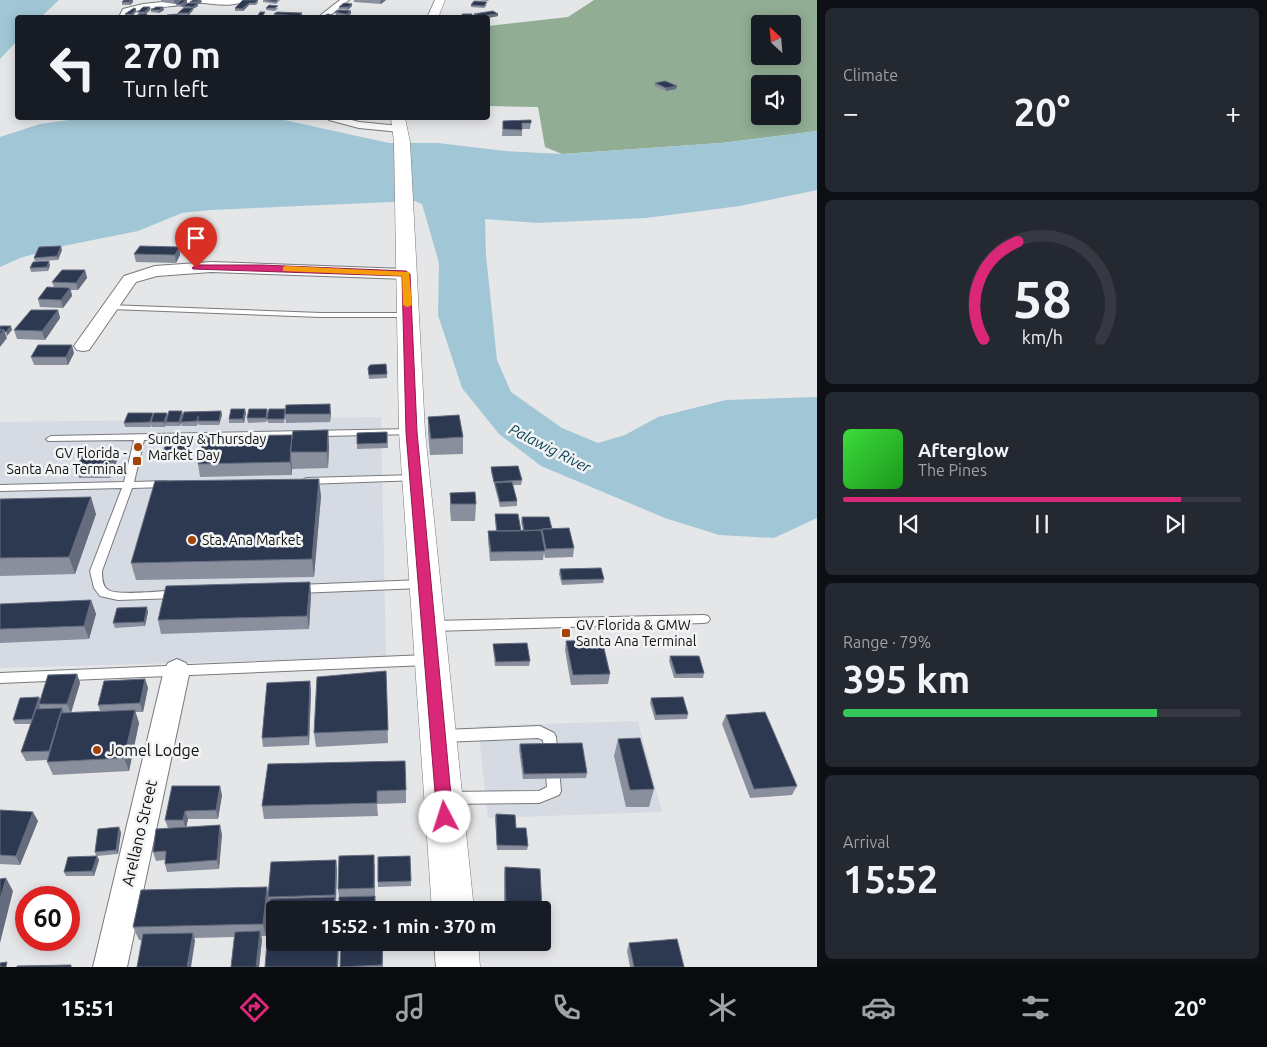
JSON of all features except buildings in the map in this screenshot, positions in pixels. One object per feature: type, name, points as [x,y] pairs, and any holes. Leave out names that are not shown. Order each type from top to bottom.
[{"type":"main road","points":[[433,15],[440,0]]},
{"type":"main road","points":[[400,130],[412,432],[430,660],[452,901]]},
{"type":"main road","points":[[457,951],[458,967]]},
{"type":"street","points":[[124,15],[126,11],[143,6],[165,5],[192,0],[224,2],[242,0]]},
{"type":"street","points":[[325,15],[345,0]]},
{"type":"street","points":[[340,120],[359,125],[400,130]]},
{"type":"street","points":[[83,346],[130,279],[155,271],[211,267],[406,274]]},
{"type":"street","name":"Arellano Street","points":[[110,967],[177,670]]},
{"type":"lane","points":[[111,307],[311,314],[408,315]]},
{"type":"lane","points":[[51,439],[412,432]]},
{"type":"lane","points":[[140,437],[128,485],[96,571],[97,584],[104,593],[122,597],[190,594]]},
{"type":"lane","points":[[297,481],[417,478]]},
{"type":"lane","points":[[0,488],[178,484]]},
{"type":"lane","points":[[288,590],[425,584]]},
{"type":"lane","points":[[428,626],[704,619]]},
{"type":"lane","points":[[0,678],[430,660]]},
{"type":"lane","points":[[437,736],[540,732],[549,737],[554,791],[539,797],[443,798]]},
{"type":"shaded area","name":"Sta. Ana Market","points":[[381,417],[386,657],[0,668],[0,422]]},
{"type":"shaded area","points":[[638,721],[662,812],[488,818],[478,726]]},
{"type":"green space","points":[[594,0],[817,0],[817,131],[721,143],[562,154],[545,147],[538,107],[490,106],[490,26],[568,17]]},
{"type":"water","points":[[0,0],[59,0],[43,15],[15,15],[15,43],[0,59]]},
{"type":"water","name":"Palawig River","points":[[69,120],[284,120],[389,143],[438,143],[505,151],[562,154],[721,143],[817,131],[817,190],[740,206],[646,218],[538,223],[485,219],[486,255],[497,360],[511,392],[562,428],[598,443],[625,435],[658,417],[726,400],[817,397],[817,518],[774,538],[719,535],[665,518],[541,466],[499,434],[462,388],[438,315],[439,263],[422,204],[415,201],[211,210],[182,213],[138,231],[63,246],[20,258],[0,267],[0,137],[40,124]]},
{"type":"slow traffic","points":[[286,269],[406,274],[407,305]]},
{"type":"place","name":"Sunday & Thursday Market Day","points":[[138,447]]},
{"type":"place","name":"GV Florida - Santa Ana Terminal","points":[[137,461]]},
{"type":"place","name":"Sta. Ana Market","points":[[192,540]]},
{"type":"place","name":"GV Florida & GMW Santa Ana Terminal","points":[[566,633]]},
{"type":"place","name":"Jomel Lodge","points":[[97,750]]},
{"type":"route","points":[[196,268],[262,268],[406,274],[412,432],[430,660],[445,817]]}]
